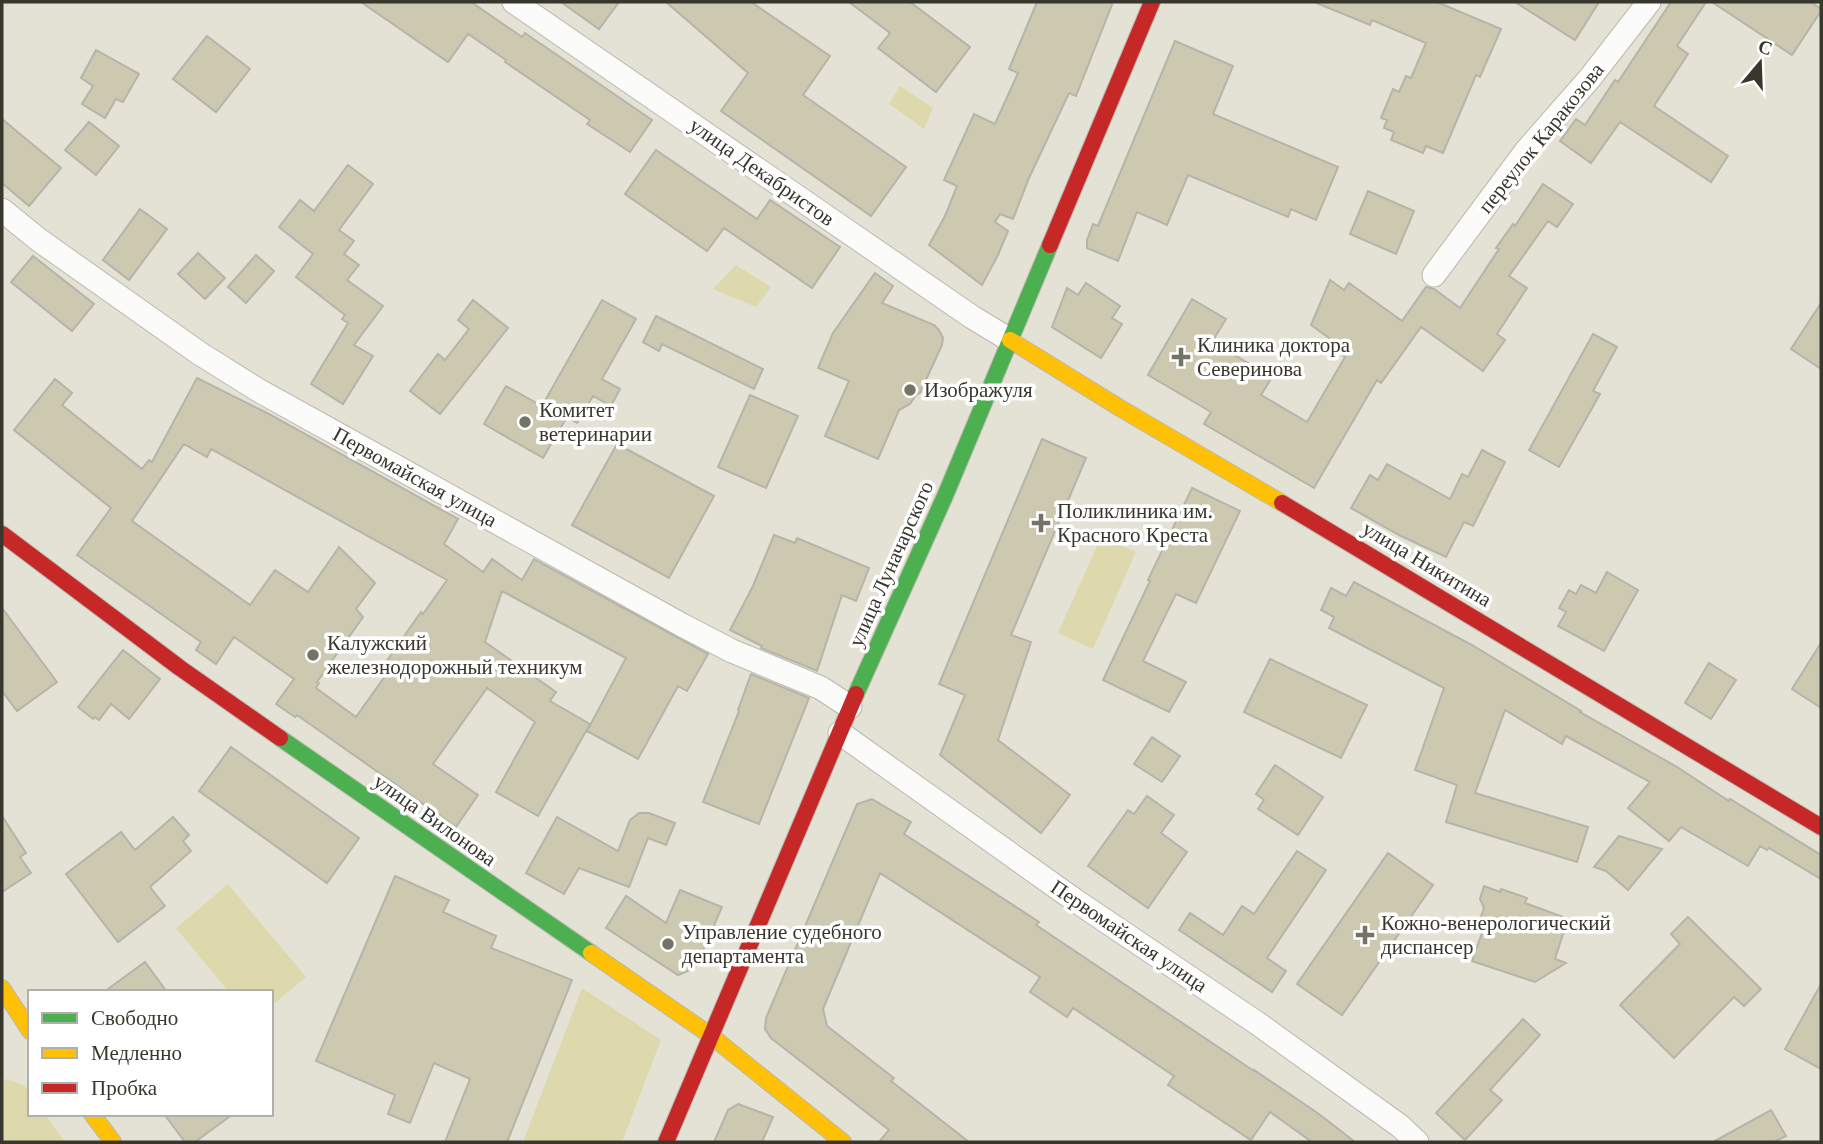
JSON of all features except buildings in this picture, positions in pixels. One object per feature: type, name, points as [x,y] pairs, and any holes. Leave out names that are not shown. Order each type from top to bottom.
[{"type":"street","name":"улица Декабристов","points":[[514,2],[972,317],[1010,340]]},
{"type":"street","name":"улица Луначарского","points":[[666,1142],[850,707],[945,496],[1152,2]]},
{"type":"street","name":"переулок Каракозова","points":[[1434,275],[1526,151],[1590,78],[1649,2]]},
{"type":"street","name":"Первомайская улица","points":[[2,210],[39,240],[199,353],[258,390],[682,625],[732,651],[821,688],[850,707]]},
{"type":"street","name":"улица Никитина","points":[[1010,340],[1129,414],[1264,491],[1821,827]]},
{"type":"street","name":"улица Вилонова","points":[[2,534],[192,676],[710,1035],[843,1142]]},
{"type":"street","name":"Первомайская улица","points":[[840,733],[1076,901],[1257,1023],[1400,1126],[1417,1142]]},
{"type":"street","points":[[2,988],[28,1028]]},
{"type":"street","points":[[94,1116],[113,1142]]},
{"type":"shaded area","points":[[900,86],[933,108],[924,129],[889,104]]},
{"type":"shaded area","points":[[736,265],[771,287],[756,307],[713,289]]},
{"type":"shaded area","points":[[1101,537],[1136,552],[1093,649],[1058,633]]},
{"type":"shaded area","points":[[228,884],[306,977],[273,1004],[273,990],[227,990],[176,928]]},
{"type":"shaded area","points":[[582,988],[661,1040],[622,1142],[523,1142]]},
{"type":"shaded area","points":[[6,1079],[25,1087],[28,1090],[28,1116],[46,1116],[65,1142],[2,1142],[2,1084]]},
{"type":"traffic: fast","points":[[856,694],[945,496],[1050,245]]},
{"type":"traffic: fast","points":[[280,738],[591,953]]},
{"type":"traffic: slow","points":[[1010,340],[1282,503]]},
{"type":"traffic: slow","points":[[591,953],[710,1035],[843,1142]]},
{"type":"traffic: slow","points":[[2,988],[28,1028]]},
{"type":"traffic: slow","points":[[94,1116],[113,1142]]},
{"type":"traffic: jam","points":[[1050,245],[1152,2]]},
{"type":"traffic: jam","points":[[1282,503],[1821,827]]},
{"type":"traffic: jam","points":[[2,534],[180,668],[280,738]]},
{"type":"traffic: jam","points":[[666,1142],[856,694]]},
{"type":"place","name":"Клиника доктора Северинова","points":[[1181,357]]},
{"type":"place","name":"Изображуля","points":[[910,390]]},
{"type":"place","name":"Комитет ветеринарии","points":[[525,422]]},
{"type":"place","name":"Поликлиника им. Красного Креста","points":[[1041,523]]},
{"type":"place","name":"Калужский железнодорожный техникум","points":[[313,655]]},
{"type":"place","name":"Кожно-венерологический диспансер","points":[[1365,935]]},
{"type":"place","name":"Управление судебного департамента","points":[[668,944]]}]
